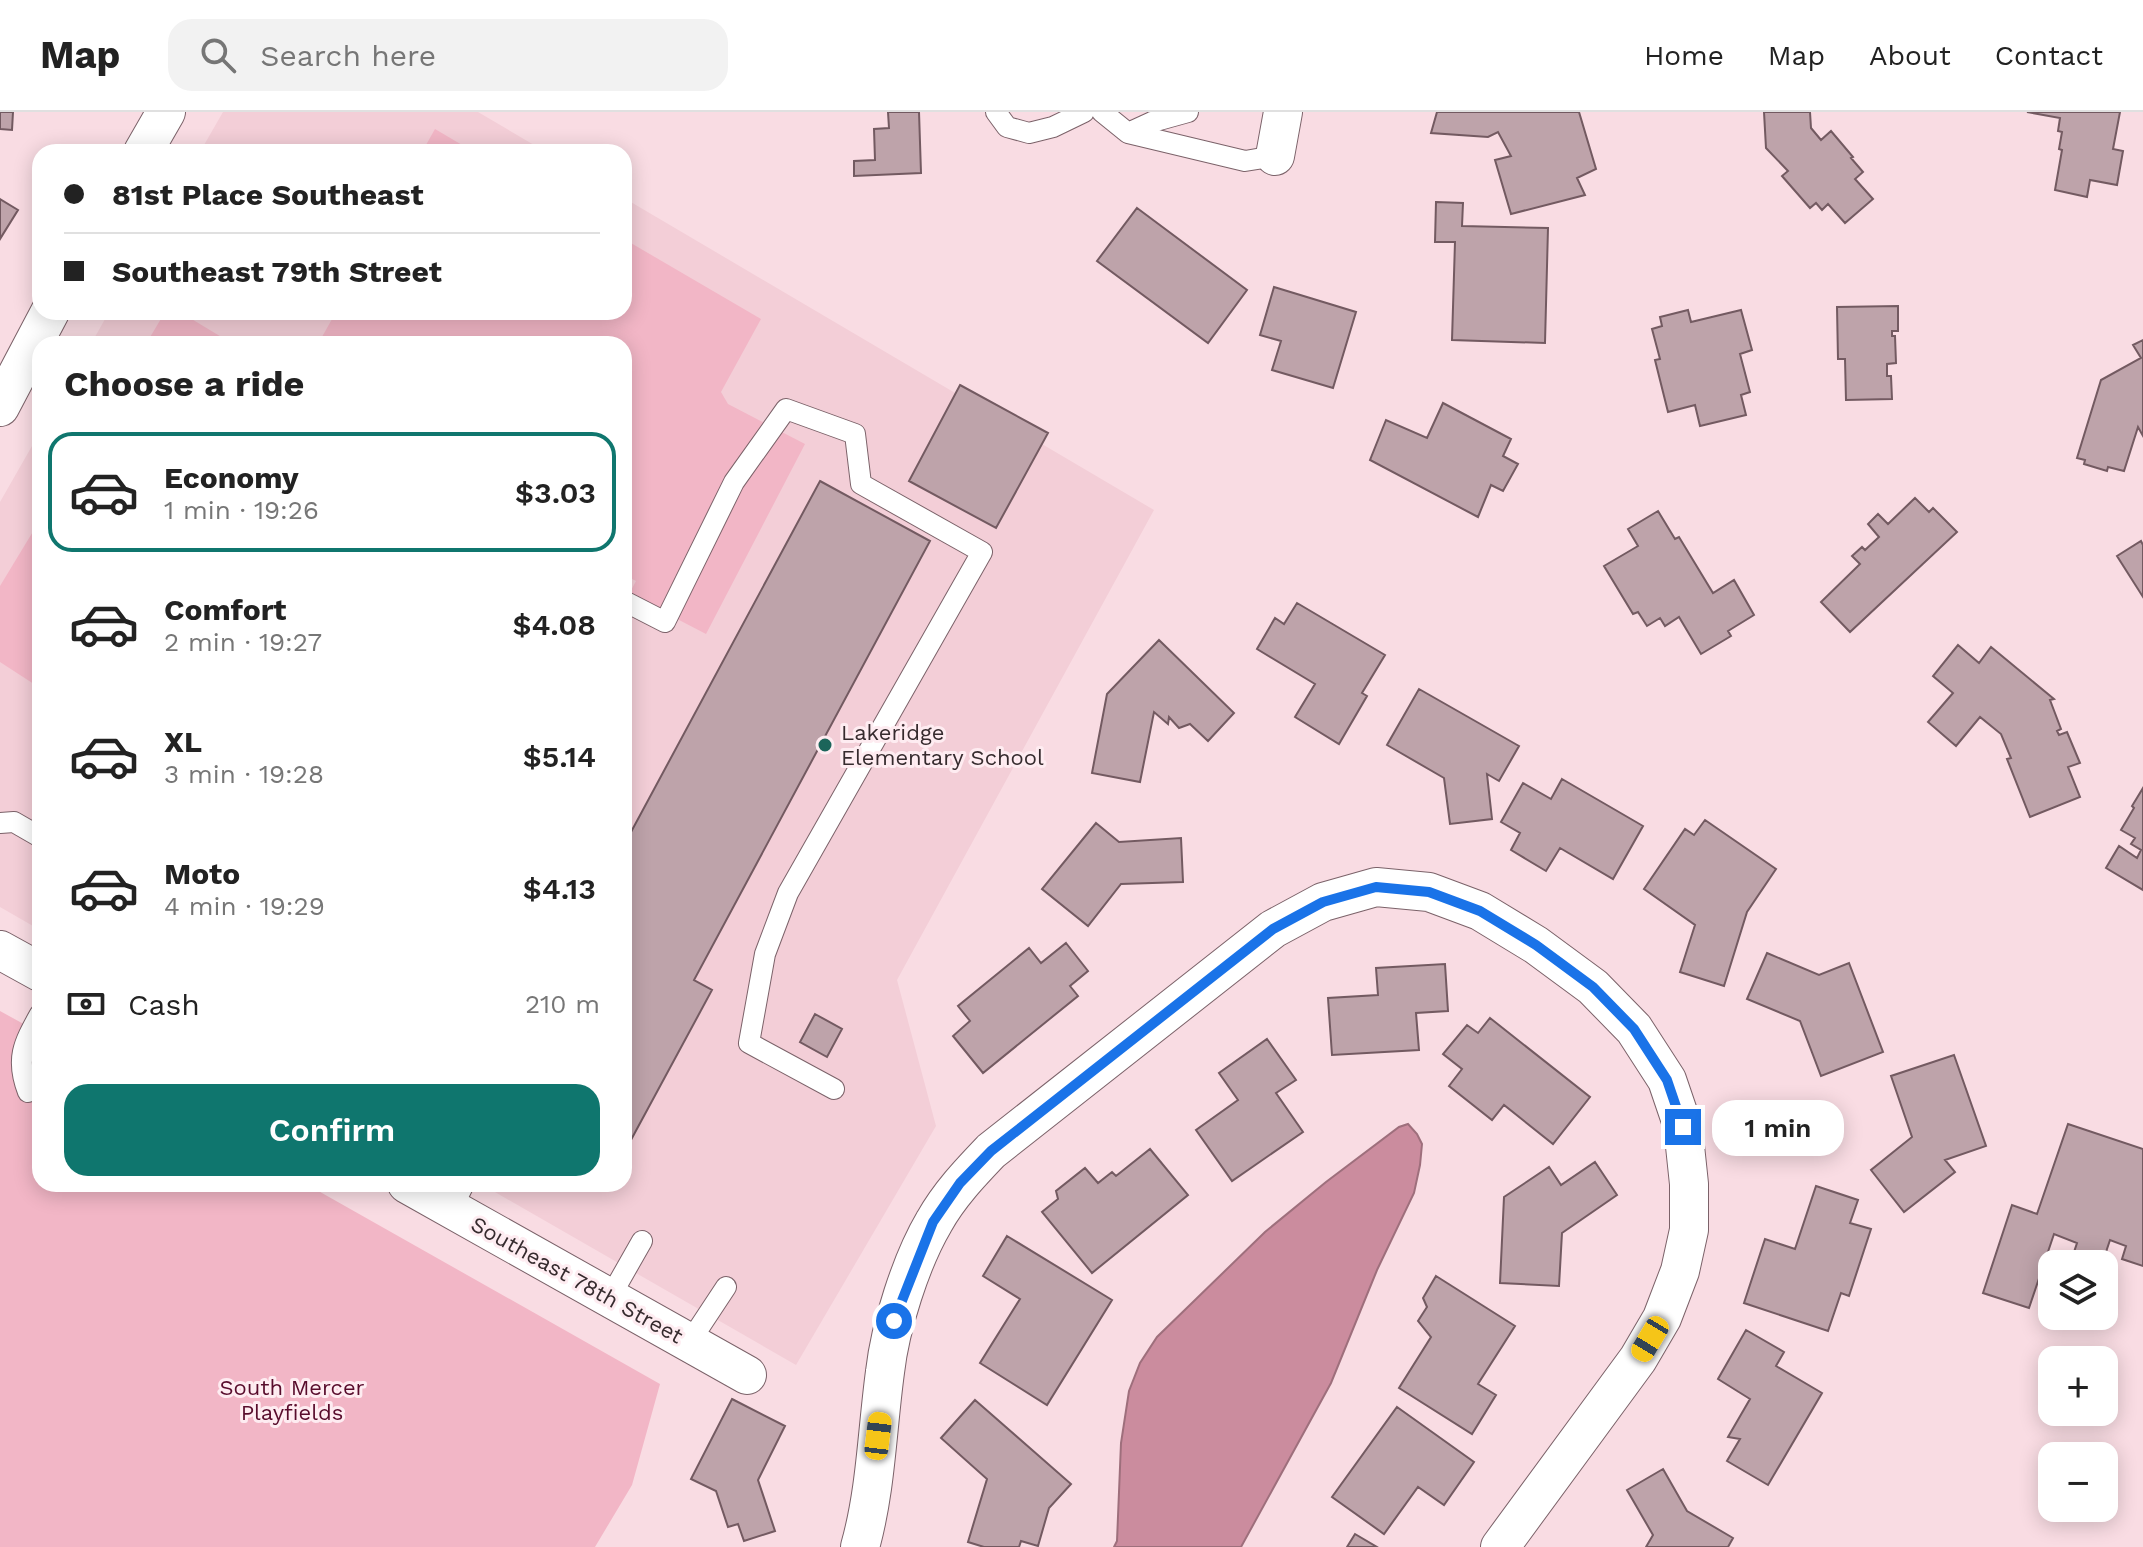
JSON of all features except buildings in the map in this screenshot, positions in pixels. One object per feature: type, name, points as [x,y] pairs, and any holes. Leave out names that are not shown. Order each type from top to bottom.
[{"type":"street","points":[[148,144],[166,112]]},
{"type":"street","points":[[1275,156],[1283,112]]},
{"type":"street","points":[[0,407],[32,346]]},
{"type":"street","points":[[860,1547],[869,1514],[885,1371],[894,1321],[933,1222],[960,1183],[991,1151],[1273,929],[1323,902],[1376,887],[1429,892],[1480,911],[1536,945],[1593,987],[1634,1029],[1667,1080],[1683,1127],[1689,1184],[1689,1230],[1680,1271],[1662,1318],[1638,1359],[1500,1547]]},
{"type":"street","points":[[0,950],[32,968]]},
{"type":"street","name":"Southeast 78th Street","points":[[438,1192],[458,1197],[609,1299],[747,1375]]},
{"type":"lane","points":[[996,112],[1007,127],[1029,133],[1053,127],[1084,112]]},
{"type":"lane","points":[[1102,112],[1128,133],[1245,161],[1275,156]]},
{"type":"lane","points":[[1128,133],[1152,122],[1188,112]]},
{"type":"lane","points":[[632,605],[665,622],[734,482],[786,409],[855,434],[861,484],[982,552],[788,893],[765,954],[749,1043],[834,1089]]},
{"type":"lane","points":[[0,823],[14,822],[32,832]]},
{"type":"lane","points":[[28,1092],[21,1074],[24,1044],[32,1029]]},
{"type":"lane","points":[[609,1299],[642,1241]]},
{"type":"lane","points":[[689,1343],[726,1287]]},
{"type":"shaded area","points":[[223,112],[478,112],[532,144],[205,144]]},
{"type":"shaded area","name":"Lakeridge Elementary School","points":[[632,203],[1154,510],[897,980],[936,1126],[796,1365],[495,1192],[632,1192],[632,336],[96,336],[104,320],[632,320]]},
{"type":"shaded area","points":[[32,446],[32,925],[0,907],[0,502]]},
{"type":"shaded area","points":[[1408,1124],[1422,1144],[1414,1193],[1377,1270],[1331,1383],[1241,1547],[1114,1547],[1117,1541],[1121,1443],[1129,1391],[1140,1363],[1157,1337],[1265,1232],[1326,1182],[1399,1127]]},
{"type":"green space","points":[[435,129],[460,144],[427,144]]},
{"type":"green space","points":[[632,244],[761,319],[721,392],[728,404],[805,444],[706,634],[632,596],[636,581],[632,579],[632,336],[322,336],[332,320],[632,320]]},
{"type":"green space","points":[[160,320],[193,320],[220,336],[151,336]]},
{"type":"green space","points":[[32,533],[32,683],[0,662],[0,586]]},
{"type":"green space","name":"South Mercer Playfields","points":[[0,1011],[32,1029],[32,1192],[320,1192],[660,1384],[632,1485],[595,1547],[0,1547]]},
{"type":"place","name":"Lakeridge Elementary School","points":[[825,745]]},
{"type":"route","points":[[894,1321],[933,1222],[960,1183],[991,1151],[1273,929],[1323,902],[1376,887],[1429,892],[1480,911],[1536,945],[1593,987],[1634,1029],[1651,1054],[1667,1080],[1683,1127]]}]
